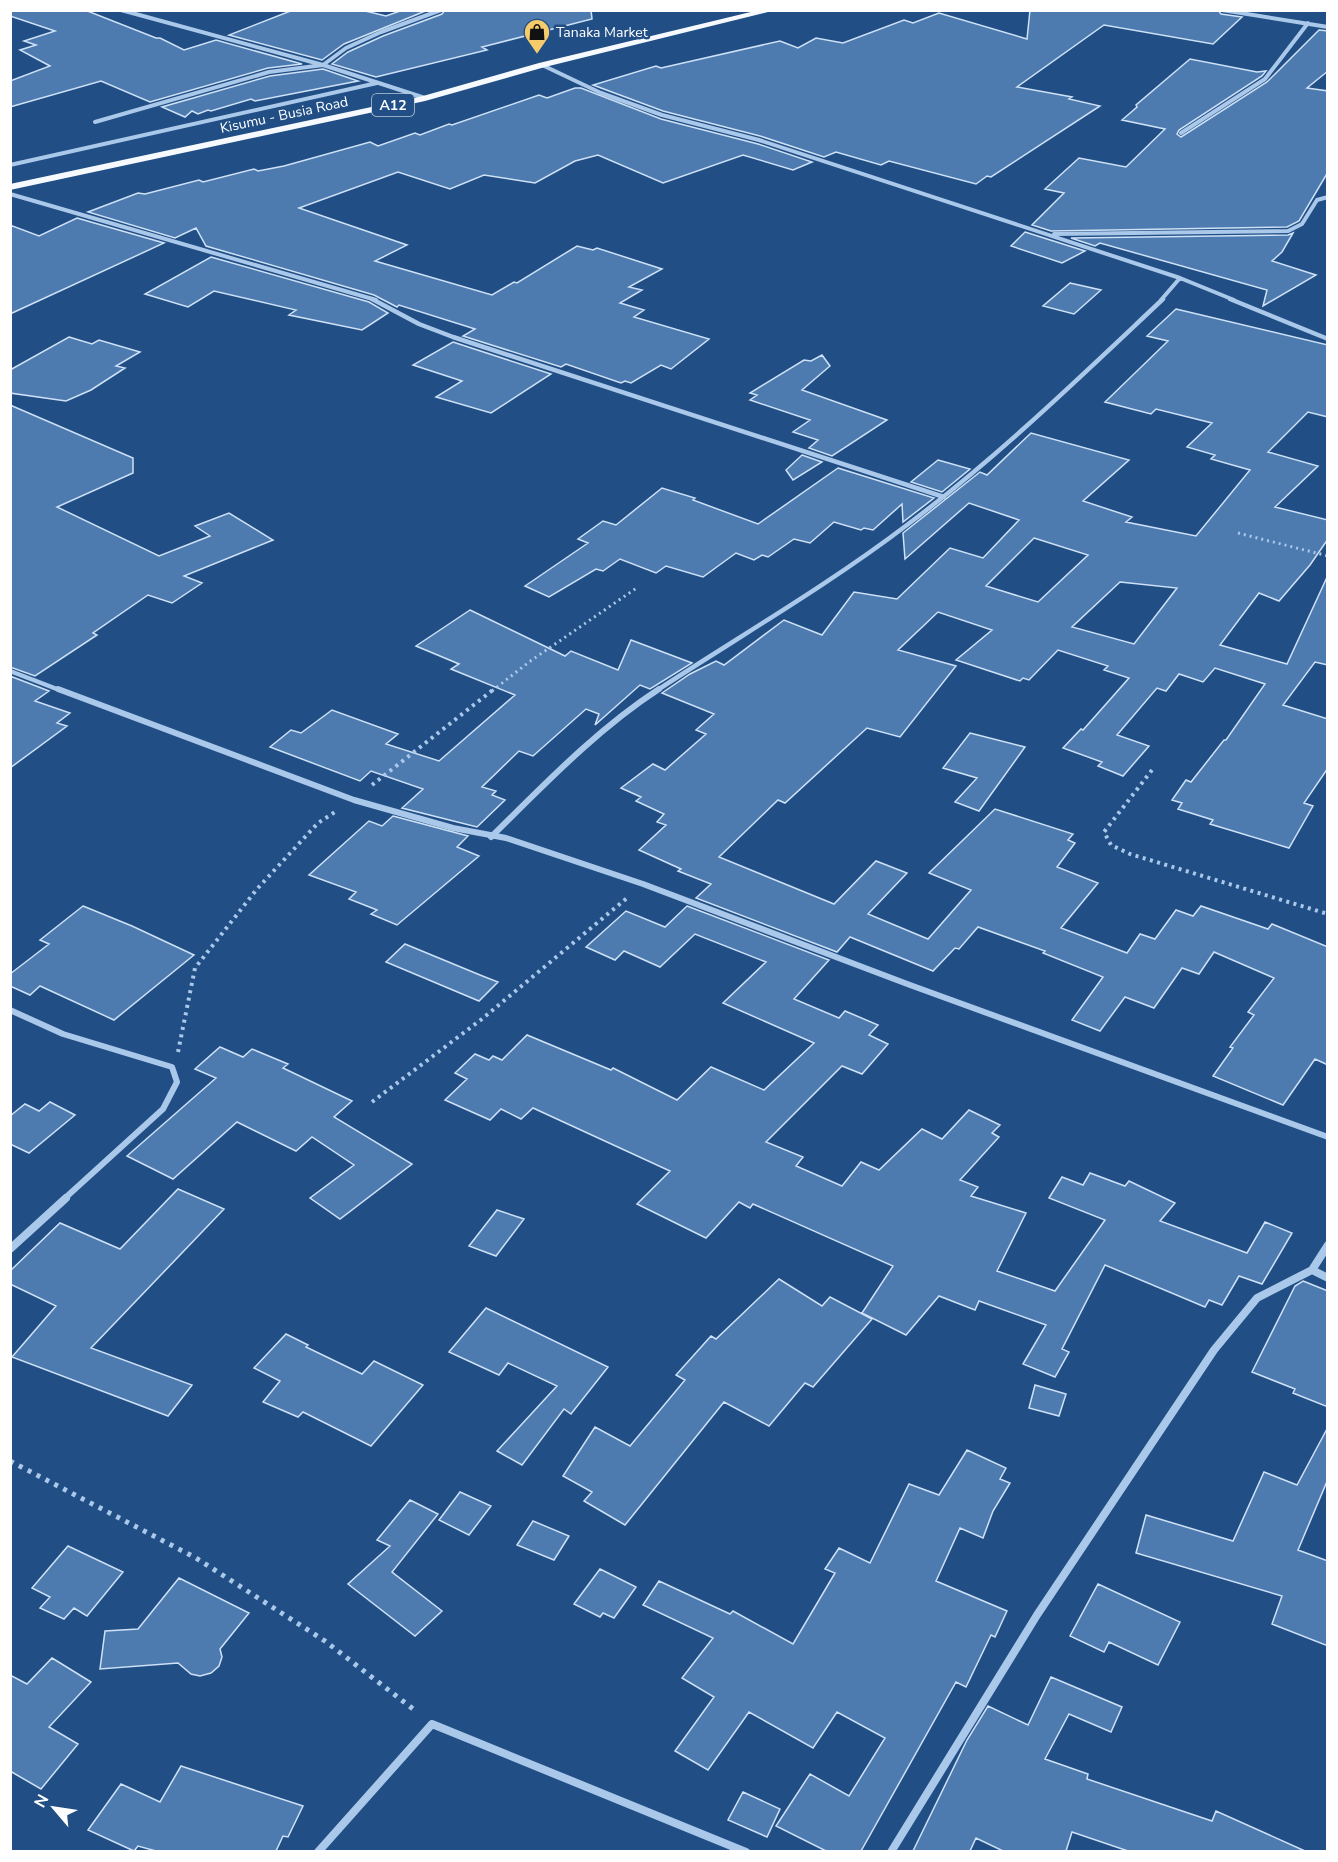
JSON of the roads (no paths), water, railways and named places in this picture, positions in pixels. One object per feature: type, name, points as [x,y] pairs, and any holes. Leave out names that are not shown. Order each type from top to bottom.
[{"type":"highway","name":"Kisumu - Busia Road","points":[[10,187],[425,98],[542,65],[772,10]]},
{"type":"street","points":[[121,10],[323,65],[425,98]]},
{"type":"street","points":[[95,122],[269,72],[323,65],[355,44],[441,10]]},
{"type":"street","points":[[1222,10],[1328,27]]},
{"type":"street","points":[[1181,133],[1265,79],[1308,23]]},
{"type":"street","points":[[542,65],[601,93],[662,115],[759,140],[1180,278],[1328,339]]},
{"type":"street","points":[[10,165],[376,83]]},
{"type":"street","points":[[10,194],[364,296],[381,302],[419,324],[453,337],[944,497]]},
{"type":"street","points":[[1048,234],[1295,230],[1305,221],[1317,200],[1328,196]]},
{"type":"street","points":[[491,837],[585,745],[628,709],[905,528],[944,497],[1038,418],[1169,293],[1180,278]]},
{"type":"street","points":[[10,671],[354,800],[420,820],[491,837],[515,840],[643,884],[910,985],[1328,1137]]},
{"type":"street","points":[[10,1010],[63,1034],[172,1067],[177,1082],[163,1109],[10,1249]]},
{"type":"street","points":[[891,1851],[1037,1615],[1214,1350],[1257,1299],[1312,1270],[1328,1245]]},
{"type":"street","points":[[1312,1270],[1328,1278]]},
{"type":"street","points":[[318,1851],[432,1724],[746,1851]]},
{"type":"place","name":"Tanaka Market","points":[[537,55]]}]
